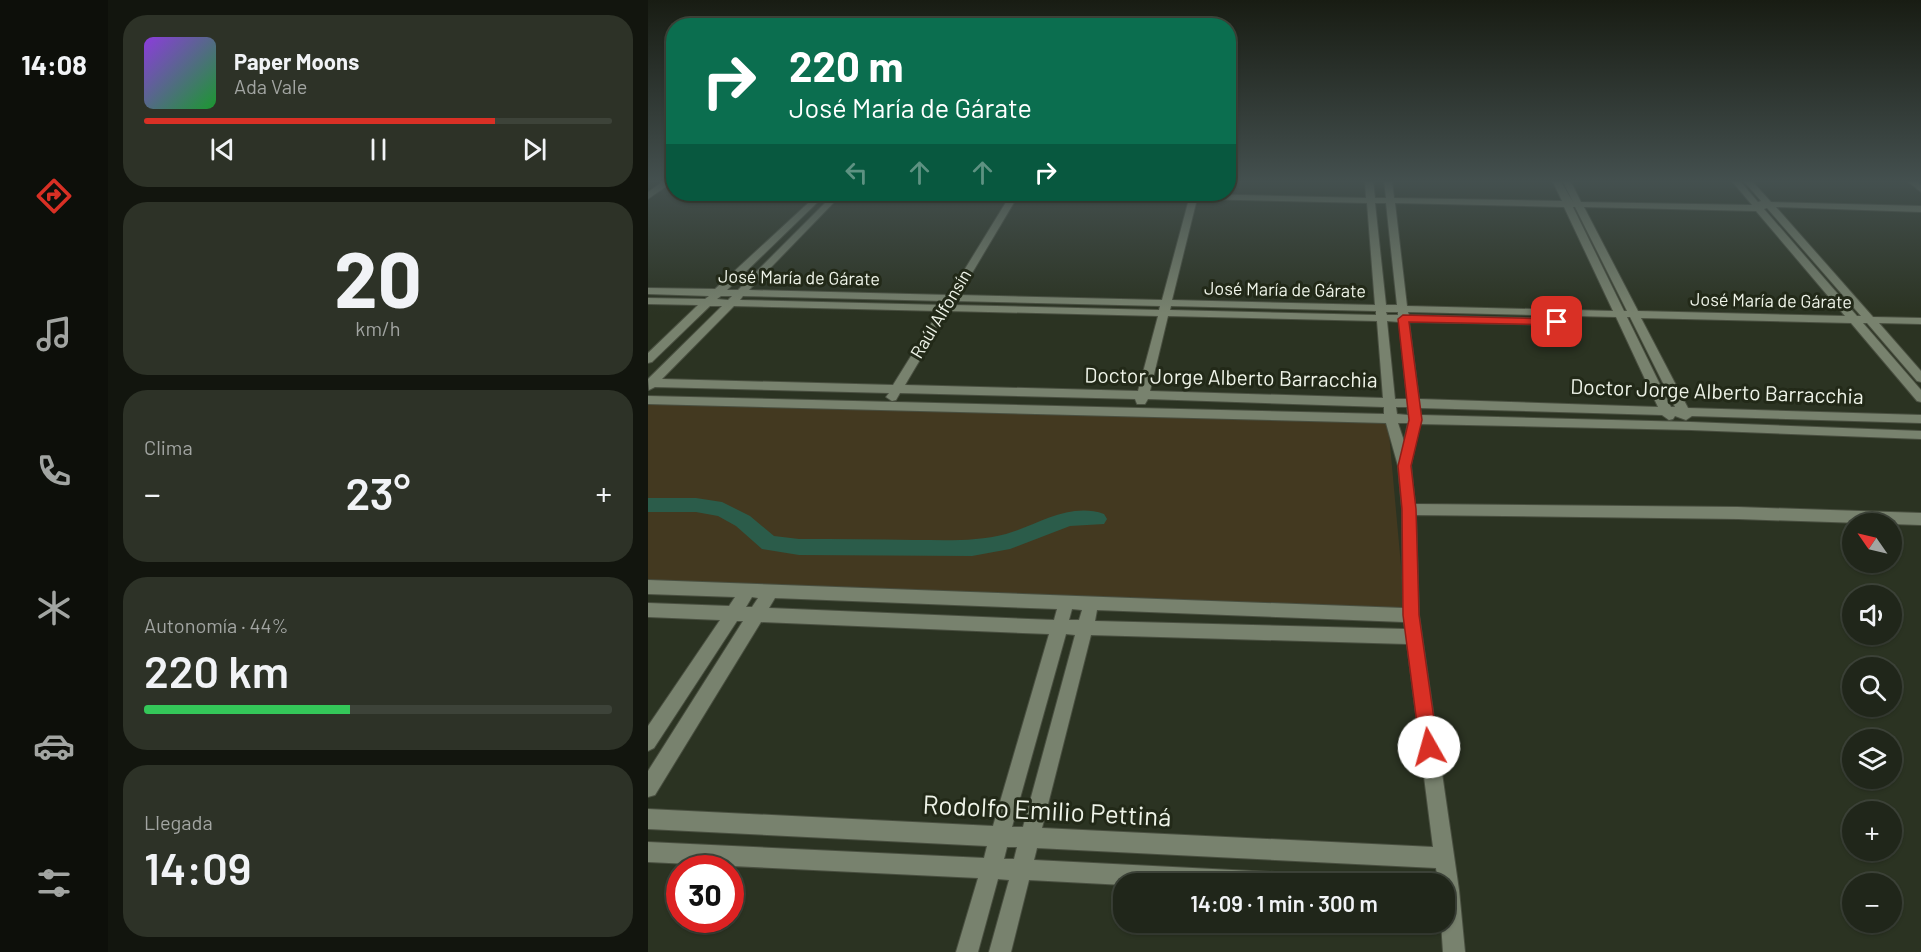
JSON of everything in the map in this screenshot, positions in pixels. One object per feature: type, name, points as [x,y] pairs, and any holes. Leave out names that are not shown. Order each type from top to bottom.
[{"type":"street","points":[[648,359],[789,224]]},
{"type":"street","points":[[649,385],[808,224]]},
{"type":"street","name":"Raúl Alfonsín","points":[[888,406],[996,224]]},
{"type":"street","points":[[1139,412],[1187,224]]},
{"type":"street","points":[[1373,224],[1391,420],[1405,466],[1409,509],[1411,615],[1445,873]]},
{"type":"street","points":[[1393,224],[1415,420],[1405,466]]},
{"type":"street","points":[[1581,224],[1621,319],[1674,426]]},
{"type":"street","points":[[1584,224],[1691,426]]},
{"type":"street","points":[[1776,224],[1855,320]]},
{"type":"street","points":[[1777,224],[1867,325],[1921,398]]},
{"type":"street","name":"José María de Gárate","points":[[648,291],[948,303]]},
{"type":"street","name":"José María de Gárate","points":[[648,301],[948,303],[1621,319],[1855,320],[1878,330],[1921,331]]},
{"type":"street","name":"José María de Gárate","points":[[1635,319],[1867,325],[1921,321]]},
{"type":"street","points":[[1878,330],[1921,378]]},
{"type":"street","name":"Doctor Jorge Alberto Barracchia","points":[[649,385],[1413,402],[1921,419]]},
{"type":"street","name":"Doctor Jorge Alberto Barracchia","points":[[648,400],[1691,426],[1921,435]]},
{"type":"street","points":[[1409,509],[1738,513],[1921,519]]},
{"type":"street","points":[[648,587],[1411,615]]},
{"type":"street","points":[[648,742],[748,591]]},
{"type":"street","points":[[648,788],[771,591]]},
{"type":"street","points":[[967,952],[1066,604]]},
{"type":"street","points":[[1000,952],[1091,604]]},
{"type":"street","points":[[648,610],[1084,628],[1414,637]]},
{"type":"street","name":"Rodolfo Emilio Pettiná","points":[[648,819],[1443,858]]},
{"type":"street","points":[[648,852],[1113,874]]},
{"type":"street","points":[[1452,933],[1454,952]]},
{"type":"shaded area","points":[[648,403],[1388,422],[1405,610],[648,582]]},
{"type":"waterway","points":[[648,505],[696,505],[722,509],[743,521],[769,543],[799,547],[972,548],[1010,541],[1045,526],[1070,519],[1097,519]]},
{"type":"route","points":[[1429,747],[1411,615],[1409,509],[1405,466],[1415,420],[1403,319],[1557,322]]}]
